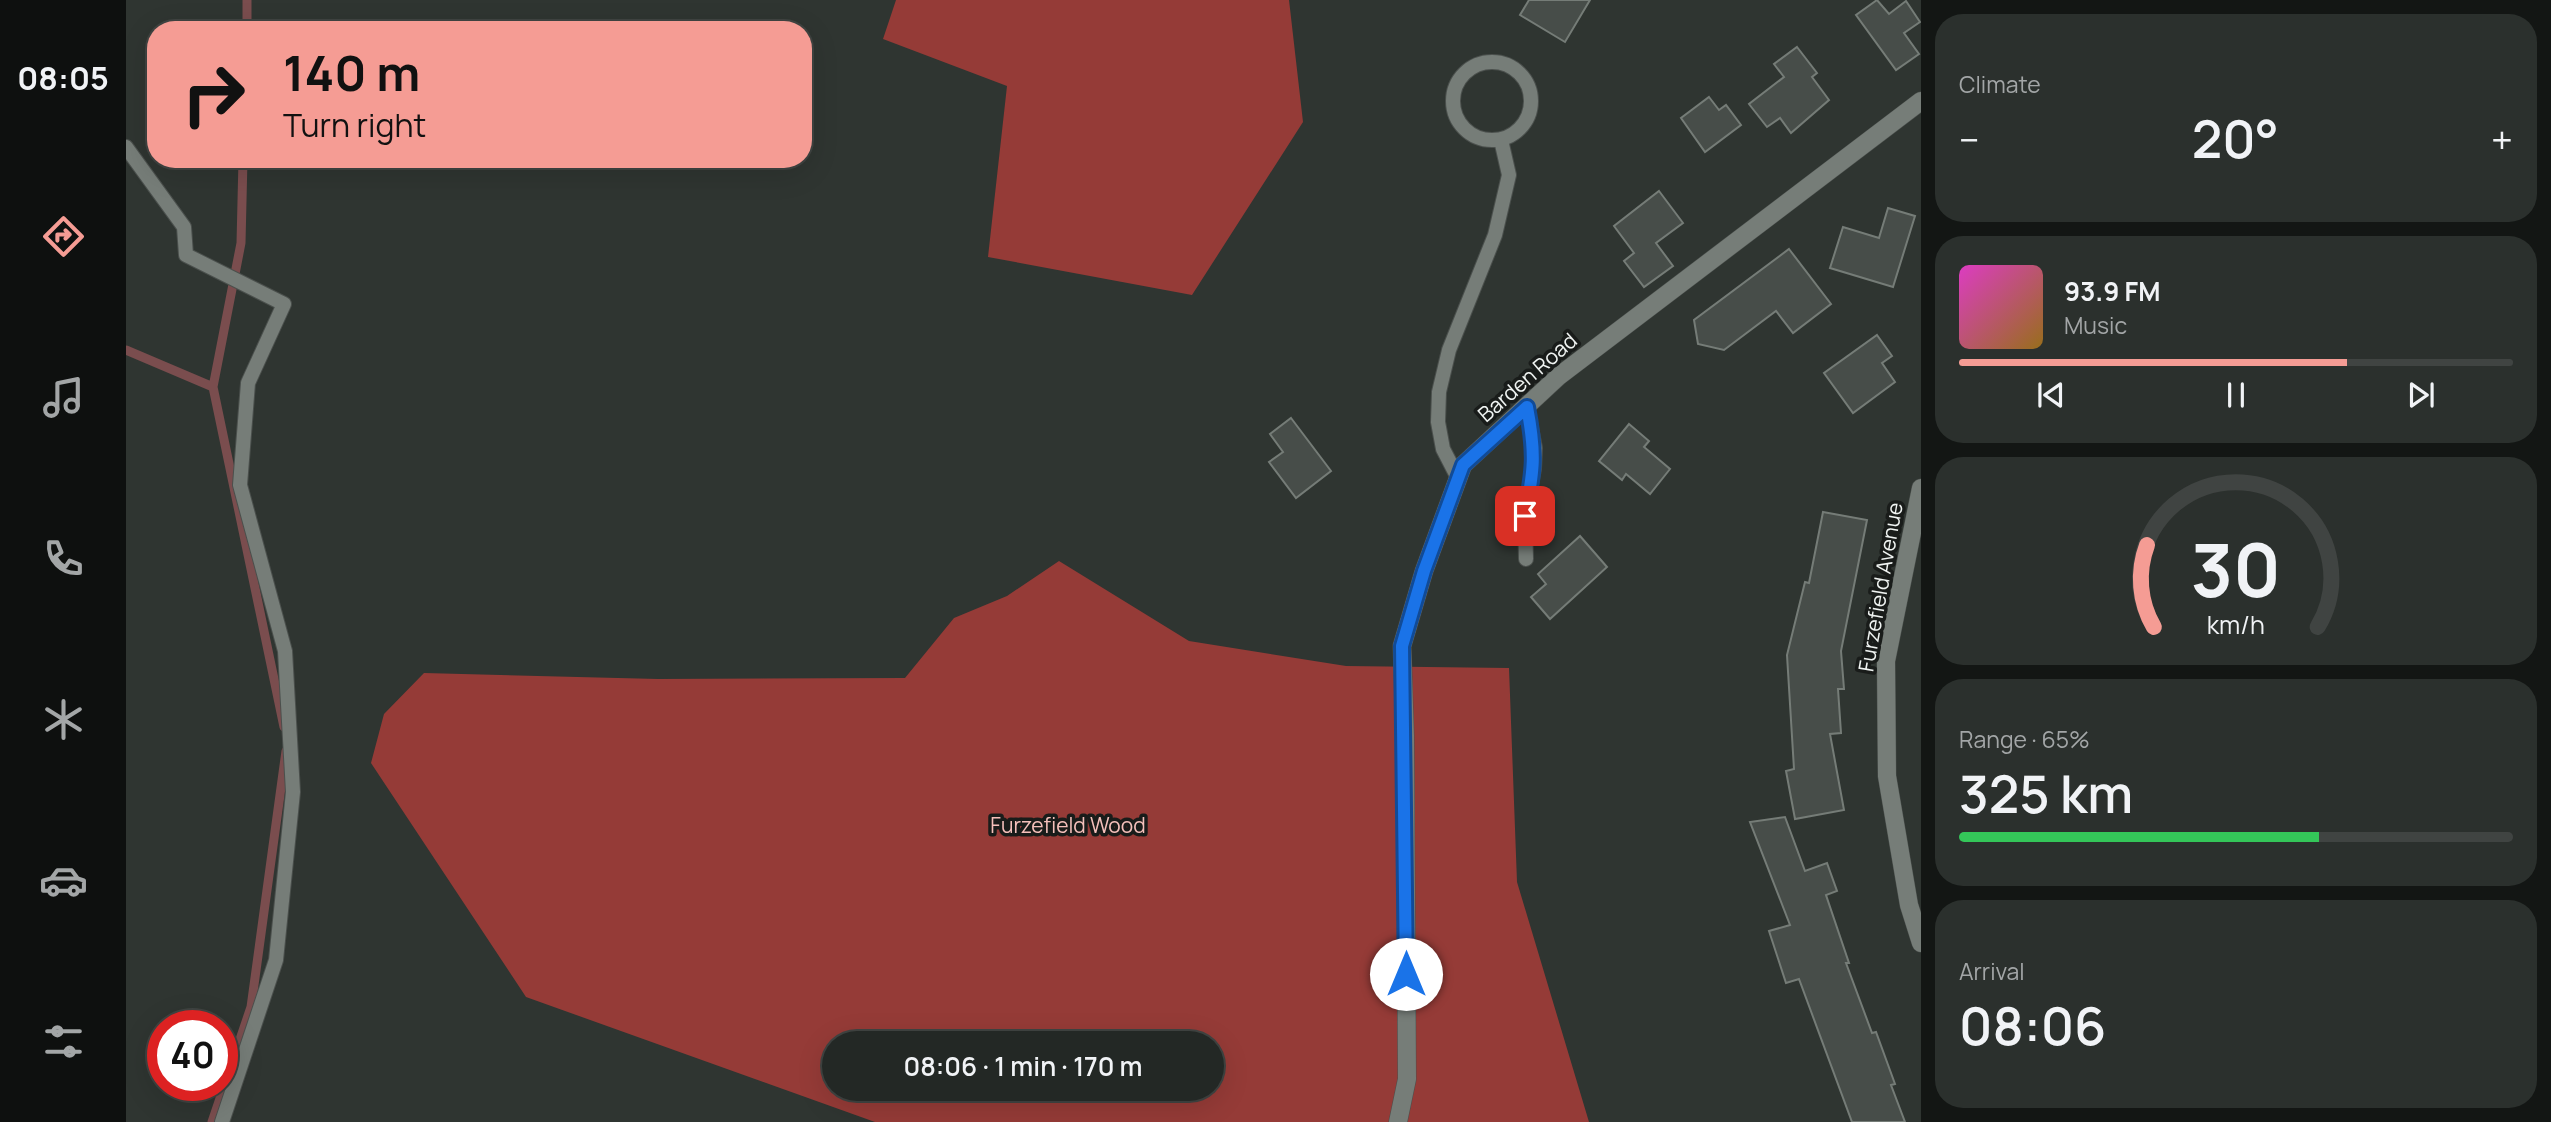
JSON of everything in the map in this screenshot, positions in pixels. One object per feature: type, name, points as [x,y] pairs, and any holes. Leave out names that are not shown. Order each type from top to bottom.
[{"type":"street","name":"Barden Road","points":[[1398,1122],[1407,1079],[1402,646],[1424,571],[1463,465],[1559,376],[1921,101]]},
{"type":"street","name":"Furzefield Avenue","points":[[1921,488],[1886,661],[1887,776],[1909,905],[1921,943]]},
{"type":"lane","points":[[1490,62],[1503,63],[1524,77],[1532,102],[1530,115],[1523,126],[1513,135],[1501,140],[1476,137],[1457,119],[1454,106],[1458,82],[1466,72],[1477,65],[1490,62]]},
{"type":"lane","points":[[1458,478],[1443,449],[1438,422],[1439,391],[1448,350],[1495,235],[1509,175],[1501,140]]},
{"type":"lane","points":[[126,147],[184,227],[186,255],[285,304],[248,383],[240,485],[285,651],[293,792],[276,960],[222,1122]]},
{"type":"lane","points":[[1526,559],[1525,516],[1535,448],[1527,407]]},
{"type":"green space","points":[[896,0],[1289,0],[1303,122],[1192,295],[988,257],[1007,86],[883,39]]},
{"type":"green space","name":"Furzefield Wood","points":[[1059,561],[1189,641],[1346,666],[1509,668],[1517,882],[1589,1122],[875,1122],[526,997],[371,763],[384,714],[424,673],[658,679],[905,678],[954,618],[1007,596]]},
{"type":"building","points":[[1529,0],[1590,0],[1565,42],[1520,15]]},
{"type":"building","points":[[1877,0],[1889,14],[1906,1],[1920,22],[1904,33],[1919,54],[1896,70],[1856,15]]},
{"type":"building","points":[[1797,47],[1817,73],[1812,77],[1829,100],[1791,133],[1780,118],[1767,127],[1749,104],[1784,77],[1774,64]]},
{"type":"building","points":[[1709,97],[1719,110],[1726,105],[1741,125],[1705,152],[1681,118]]},
{"type":"building","points":[[1659,191],[1683,223],[1656,243],[1673,266],[1644,287],[1624,261],[1634,253],[1614,226]]},
{"type":"building","points":[[1888,208],[1915,216],[1893,287],[1830,268],[1843,227],[1879,238]]},
{"type":"building","points":[[1789,249],[1831,304],[1793,333],[1776,311],[1724,350],[1698,344],[1694,320]]},
{"type":"building","points":[[1877,335],[1892,356],[1882,363],[1895,382],[1853,413],[1824,373]]},
{"type":"building","points":[[1291,418],[1331,471],[1296,498],[1269,462],[1283,452],[1270,434]]},
{"type":"building","points":[[1629,424],[1649,441],[1644,447],[1670,469],[1650,494],[1626,474],[1622,480],[1599,461]]},
{"type":"building","points":[[1823,512],[1867,520],[1841,651],[1844,689],[1838,689],[1841,733],[1830,734],[1844,810],[1795,819],[1786,771],[1794,769],[1787,655],[1805,582],[1809,583]]},
{"type":"building","points":[[1580,536],[1607,567],[1550,619],[1531,597],[1546,584],[1538,574]]},
{"type":"building","points":[[1785,817],[1805,871],[1827,863],[1837,891],[1826,895],[1849,963],[1846,963],[1872,1033],[1876,1032],[1895,1084],[1891,1085],[1905,1122],[1852,1122],[1799,979],[1786,983],[1769,931],[1790,925],[1750,822]]},
{"type":"waterway","points":[[247,0],[247,21]]},
{"type":"waterway","points":[[243,168],[241,243],[213,387],[284,727]]},
{"type":"waterway","points":[[126,350],[213,387]]},
{"type":"waterway","points":[[212,1122],[251,1007],[286,751]]},
{"type":"route","points":[[1406,974],[1402,646],[1424,571],[1463,465],[1527,407],[1535,448],[1525,516]]}]
